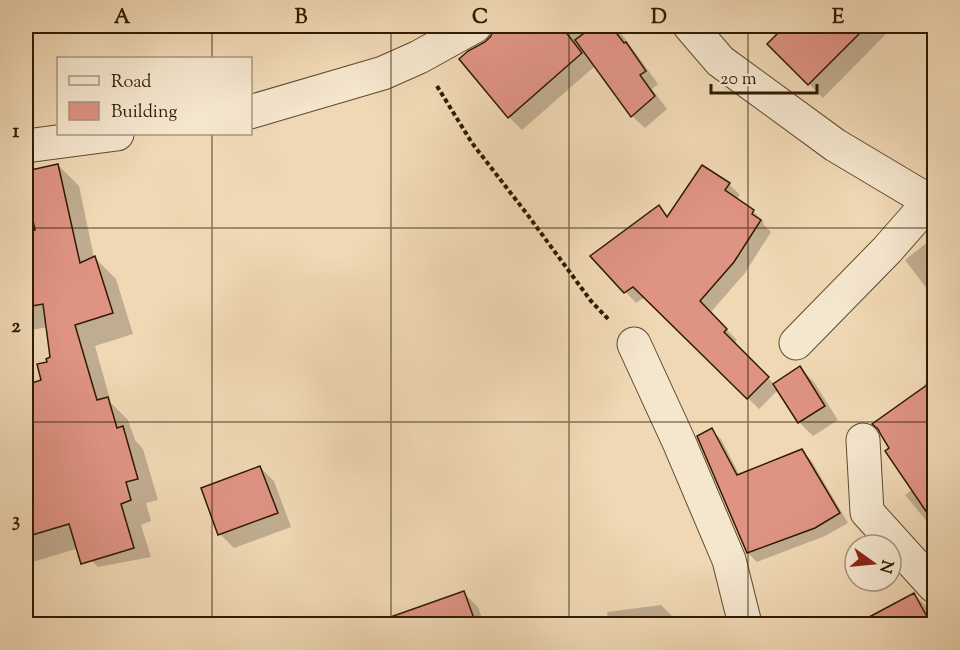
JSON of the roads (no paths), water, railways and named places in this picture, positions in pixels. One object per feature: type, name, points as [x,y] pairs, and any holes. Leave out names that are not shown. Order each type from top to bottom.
[{"type":"street","points":[[252,111],[384,73],[419,57],[475,26]]},
{"type":"street","points":[[690,26],[720,61],[835,146],[932,203],[796,343]]},
{"type":"street","points":[[26,146],[109,135]]},
{"type":"street","points":[[634,344],[729,560],[745,624]]},
{"type":"street","points":[[863,440],[867,512],[934,586]]}]
